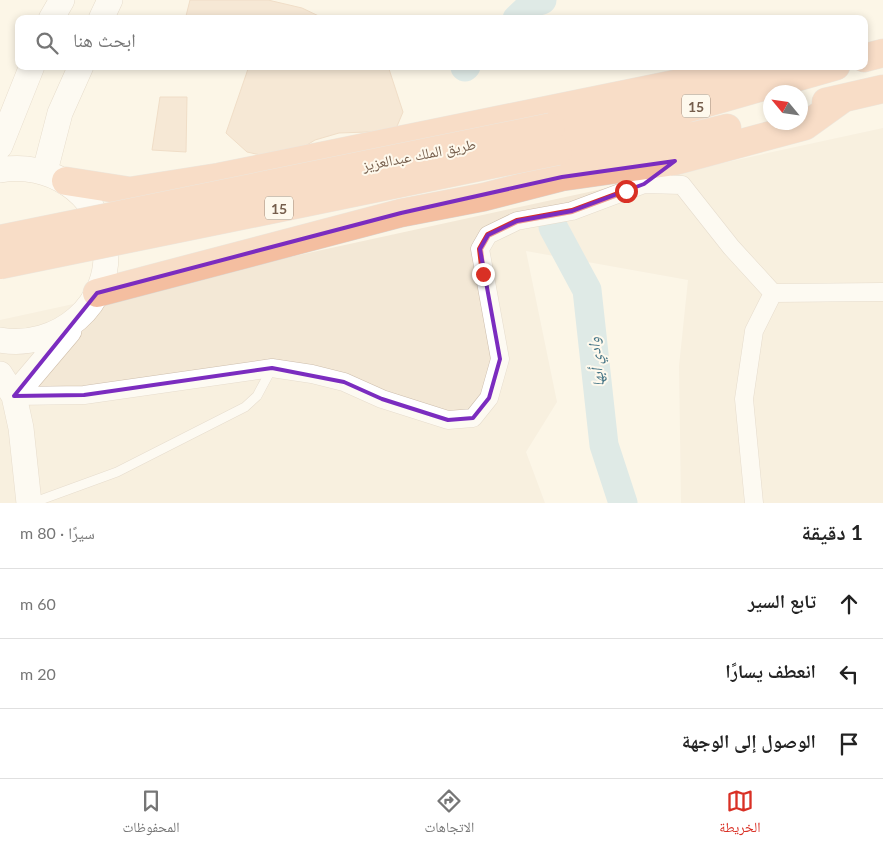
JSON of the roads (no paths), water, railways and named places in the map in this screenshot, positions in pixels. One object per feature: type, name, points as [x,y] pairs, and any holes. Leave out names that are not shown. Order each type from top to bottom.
[{"type":"highway","points":[[868,53],[883,53]]},
{"type":"highway","points":[[868,57],[883,53]]},
{"type":"highway","points":[[55,176],[130,191],[219,177],[743,70]]},
{"type":"highway","name":"طريق الملك عبدالعزيز","points":[[0,265],[685,110],[822,70]]},
{"type":"highway","points":[[808,107],[883,89]]},
{"type":"highway","points":[[89,304],[401,212],[484,197],[562,177],[675,161],[805,126],[844,98]]},
{"type":"highway","name":"طريق الملك عبدالعزيز","points":[[0,239],[554,139],[694,136],[763,119]]},
{"type":"street","points":[[53,15],[62,0]]},
{"type":"street","points":[[103,15],[110,0]]},
{"type":"street","points":[[0,146],[30,70]]},
{"type":"street","points":[[55,176],[60,113],[79,70]]},
{"type":"street","points":[[14,396],[84,395],[272,368],[312,374],[344,382],[382,399],[448,420],[473,418],[490,398],[500,359],[480,249],[488,235],[517,221],[572,211],[644,184],[675,161]]},
{"type":"street","points":[[0,170],[17,167],[55,176],[85,198],[98,220],[105,244],[104,269],[89,304],[14,396]]},
{"type":"street","points":[[644,184],[682,185],[731,247],[773,293],[883,292]]},
{"type":"street","points":[[754,503],[744,399],[754,332],[773,293]]},
{"type":"street","points":[[0,340],[16,343],[41,340],[63,330],[89,304]]},
{"type":"street","points":[[0,374],[14,396],[21,428],[31,503]]},
{"type":"lane","points":[[31,503],[131,466],[245,407],[257,396],[272,368]]},
{"type":"waterway","name":"وادي أبها","points":[[521,15],[535,2],[542,0]]},
{"type":"waterway","name":"وادي أبها","points":[[553,227],[587,290],[604,445],[623,503]]}]
